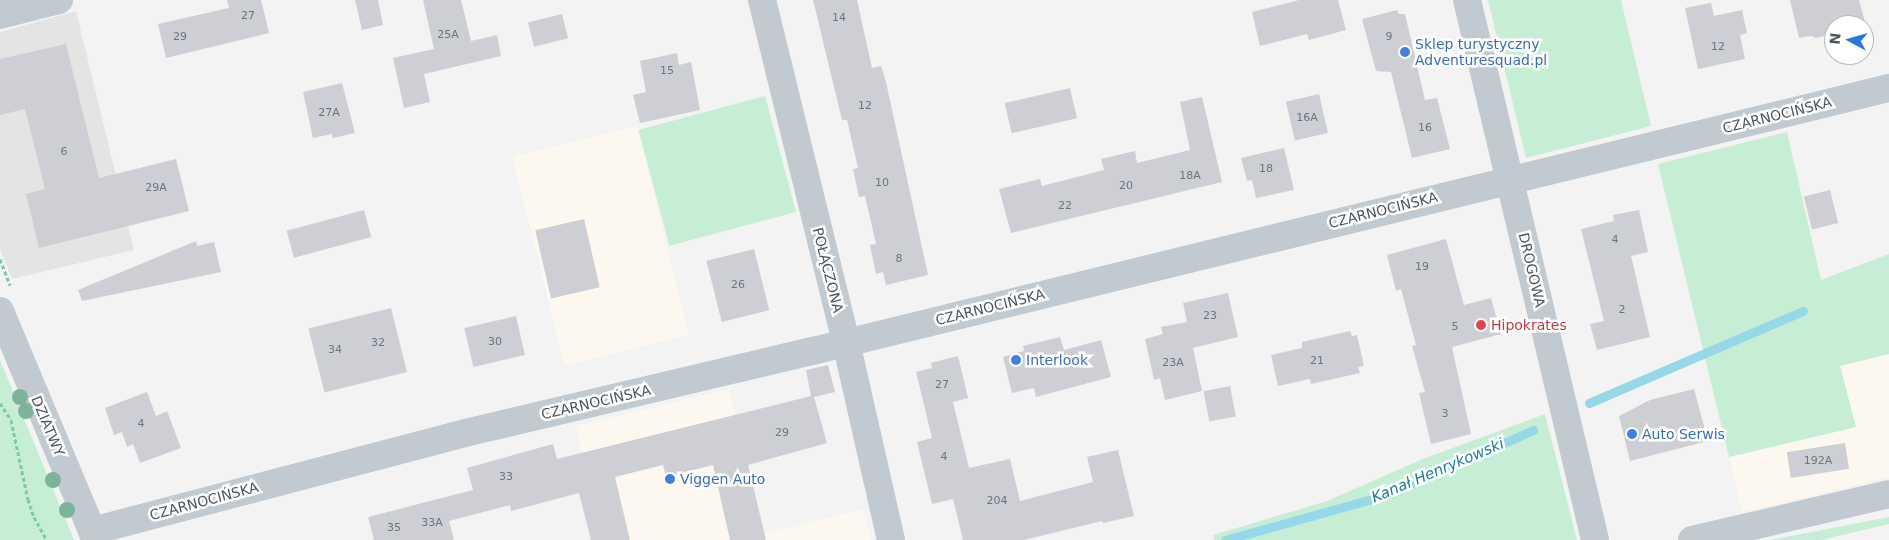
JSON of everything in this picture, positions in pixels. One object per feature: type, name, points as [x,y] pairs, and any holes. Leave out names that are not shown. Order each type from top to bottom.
[{"type":"street","points":[[0,15],[58,0]]},
{"type":"street","name":"POŁĄCZONA","points":[[762,0],[846,342],[891,540]]},
{"type":"street","name":"DROGOWA","points":[[1467,0],[1511,179],[1595,540]]},
{"type":"street","name":"CZARNOCIŃSKA","points":[[94,536],[465,432],[846,342],[1889,88]]},
{"type":"street","name":"DZIATWY","points":[[0,311],[94,536]]},
{"type":"street","points":[[1692,540],[1889,494]]},
{"type":"path","points":[[0,402],[10,420],[28,499],[34,517],[47,540]]},
{"type":"shaded area","points":[[76,11],[134,250],[12,279],[0,249],[0,32]]},
{"type":"shaded area","points":[[637,126],[689,335],[565,366],[513,157]]},
{"type":"shaded area","points":[[1889,354],[1889,477],[1742,512],[1729,457],[1855,427],[1840,366]]},
{"type":"shaded area","name":"Viggen Auto","points":[[729,389],[764,533],[863,509],[871,540],[604,540],[576,426]]},
{"type":"green space","points":[[1488,0],[1621,0],[1651,126],[1526,158]]},
{"type":"green space","points":[[765,96],[796,212],[670,246],[638,130]]},
{"type":"green space","points":[[1787,132],[1821,280],[1889,254],[1889,354],[1840,366],[1856,427],[1729,457],[1658,164]]},
{"type":"green space","points":[[0,360],[74,540],[0,540]]},
{"type":"green space","points":[[1545,414],[1577,540],[1215,540],[1213,535],[1327,501],[1423,459]]},
{"type":"green space","points":[[1889,517],[1889,524],[1821,540],[1770,540]]},
{"type":"building","points":[[227,0],[261,0],[269,33],[166,58],[158,24],[229,8]]},
{"type":"building","points":[[355,0],[378,0],[383,25],[362,30]]},
{"type":"building","points":[[423,0],[461,0],[471,41],[497,35],[501,56],[424,74],[430,102],[404,108],[393,58],[434,49]]},
{"type":"building","points":[[813,0],[857,0],[872,68],[881,66],[886,82],[928,275],[886,285],[883,272],[876,274],[870,245],[876,244],[865,196],[859,197],[853,169],[858,168],[847,120],[842,120]]},
{"type":"building","points":[[1299,0],[1338,0],[1346,30],[1309,40],[1307,34],[1260,46],[1252,12]]},
{"type":"building","points":[[1790,0],[1859,0],[1863,15],[1824,15],[1824,36],[1799,38]]},
{"type":"building","points":[[1711,3],[1714,16],[1742,10],[1747,33],[1740,35],[1745,59],[1698,69],[1685,8]]},
{"type":"building","points":[[1397,10],[1399,14],[1405,14],[1425,100],[1437,98],[1450,149],[1412,158],[1391,72],[1376,71],[1362,19]]},
{"type":"building","points":[[562,14],[568,38],[534,47],[528,22]]},
{"type":"building","points":[[66,44],[99,178],[176,159],[189,211],[39,248],[26,194],[45,189],[25,109],[0,115],[0,59]]},
{"type":"building","points":[[677,53],[679,65],[691,62],[700,110],[640,123],[633,95],[646,92],[640,61]]},
{"type":"building","points":[[342,83],[355,133],[333,138],[332,134],[313,138],[303,92]]},
{"type":"building","points":[[1070,88],[1077,118],[1012,133],[1005,103]]},
{"type":"building","points":[[1319,94],[1328,133],[1295,141],[1286,102]]},
{"type":"building","points":[[1202,97],[1222,182],[1011,233],[999,189],[1040,179],[1042,186],[1104,170],[1101,159],[1135,151],[1137,163],[1190,150],[1180,102]]},
{"type":"building","points":[[1284,148],[1294,190],[1256,198],[1252,180],[1247,181],[1241,158]]},
{"type":"building","points":[[1830,190],[1838,223],[1812,230],[1804,197]]},
{"type":"building","points":[[364,210],[371,237],[294,258],[287,231]]},
{"type":"building","points":[[1639,210],[1648,252],[1631,256],[1650,337],[1597,350],[1590,324],[1604,321],[1581,229],[1614,221],[1613,215]]},
{"type":"building","points":[[584,219],[600,287],[551,298],[535,230]]},
{"type":"building","points":[[1446,239],[1464,305],[1491,298],[1501,334],[1452,347],[1471,434],[1431,444],[1419,393],[1425,392],[1412,346],[1416,345],[1401,289],[1396,291],[1387,255]]},
{"type":"building","points":[[196,241],[197,246],[214,242],[221,272],[82,301],[78,290]]},
{"type":"building","points":[[754,249],[769,310],[722,322],[706,261]]},
{"type":"building","points":[[1228,293],[1238,337],[1193,348],[1202,391],[1165,400],[1160,378],[1154,380],[1145,339],[1163,334],[1161,327],[1187,322],[1183,303]]},
{"type":"building","points":[[391,308],[407,372],[324,393],[309,329]]},
{"type":"building","points":[[516,316],[525,355],[473,367],[464,328]]},
{"type":"building","points":[[1350,331],[1352,336],[1357,335],[1364,366],[1358,367],[1360,373],[1311,384],[1310,379],[1278,386],[1271,355],[1302,348],[1302,342]]},
{"type":"building","points":[[1060,337],[1064,350],[1101,340],[1111,377],[1036,397],[1034,388],[1012,393],[1003,357],[1024,351],[1023,346]]},
{"type":"building","points":[[958,356],[968,398],[953,402],[969,468],[1010,459],[1020,501],[1093,482],[1087,457],[1118,450],[1134,516],[1103,523],[1102,521],[1024,540],[963,540],[953,499],[932,504],[917,442],[932,438],[916,372],[932,368],[931,363]]},
{"type":"building","points":[[828,365],[835,392],[814,397],[827,443],[748,465],[766,540],[730,540],[713,465],[666,477],[663,465],[615,477],[630,540],[591,540],[579,493],[511,511],[510,505],[449,521],[454,540],[374,540],[368,517],[473,490],[467,468],[553,444],[557,459],[811,396],[806,370]]},
{"type":"building","points":[[1230,386],[1236,416],[1209,422],[1203,391]]},
{"type":"building","points":[[1694,389],[1708,441],[1630,461],[1619,416],[1650,400]]},
{"type":"building","points":[[147,392],[156,416],[167,411],[181,448],[140,463],[133,444],[127,447],[122,432],[114,435],[105,408]]},
{"type":"building","points":[[1845,443],[1849,469],[1791,478],[1787,452]]},
{"type":"waterway","name":"Kanał Henrykowski","points":[[1589,403],[1803,311]]},
{"type":"waterway","name":"Kanał Henrykowski","points":[[1225,540],[1390,494],[1533,430]]},
{"type":"place","name":"Sklep turystyczny Adventuresquad.pl","points":[[1405,52]]},
{"type":"place","name":"Hipokrates","points":[[1481,325]]},
{"type":"place","name":"Interlook","points":[[1016,360]]},
{"type":"place","name":"Auto Serwis","points":[[1632,434]]},
{"type":"place","name":"Viggen Auto","points":[[670,479]]}]
